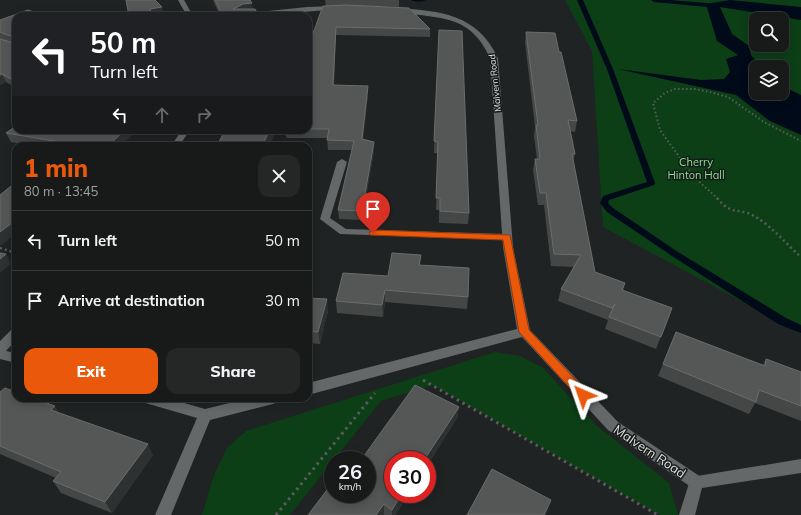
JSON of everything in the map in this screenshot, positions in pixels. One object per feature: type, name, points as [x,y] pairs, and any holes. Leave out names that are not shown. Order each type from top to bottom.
[{"type":"street","points":[[181,0],[188,12]]},
{"type":"street","points":[[278,12],[307,9],[344,8]]},
{"type":"street","name":"Malvern Road","points":[[389,10],[428,13],[463,22],[476,30],[491,48],[494,58],[507,237],[524,332],[613,426],[696,482]]},
{"type":"street","points":[[342,162],[325,218],[344,232],[507,237]]},
{"type":"street","points":[[312,388],[524,332]]},
{"type":"street","points":[[0,349],[12,336]]},
{"type":"street","points":[[0,354],[12,357]]},
{"type":"street","points":[[161,402],[205,415],[257,402]]},
{"type":"street","points":[[163,515],[205,415]]},
{"type":"street","points":[[686,515],[696,482],[801,466]]},
{"type":"path","points":[[801,141],[764,122],[728,98],[710,92],[695,89],[675,89],[665,93],[653,103],[660,130],[692,176],[716,196],[725,207],[736,212],[753,215],[763,222],[801,257]]},
{"type":"path","points":[[0,248],[12,252]]},
{"type":"path","points":[[414,381],[422,380],[658,515]]},
{"type":"path","points":[[276,515],[378,390]]},
{"type":"green space","name":"Cherry Hinton Hall","points":[[565,0],[801,0],[801,333],[603,227],[592,51]]},
{"type":"green space","points":[[495,352],[520,356],[543,368],[597,426],[669,483],[678,515],[660,515],[433,385],[381,401],[341,451],[324,451],[324,472],[290,515],[202,515],[214,475],[227,448],[246,431]]},
{"type":"water","points":[[730,0],[801,7],[801,20],[789,18],[789,12],[751,12],[720,7],[732,34],[749,46],[749,52],[756,60],[749,60],[749,100],[789,100],[789,89],[801,95],[801,135],[770,121],[736,95],[618,69],[701,80],[724,79],[730,72],[726,59],[738,55],[717,41],[706,4]]},
{"type":"building","points":[[126,0],[155,0],[162,7],[150,9],[151,12],[128,12]]},
{"type":"building","points":[[215,0],[250,0],[252,3],[243,4],[233,9],[255,9],[257,12],[221,12]]},
{"type":"building","points":[[346,5],[409,8],[430,29],[336,27],[333,85],[368,86],[362,139],[374,142],[362,211],[338,210],[354,141],[327,140],[329,129],[312,129],[312,36],[323,6]]},
{"type":"building","points":[[28,10],[34,12],[22,12]]},
{"type":"building","points":[[12,16],[12,37],[0,32],[0,20]]},
{"type":"building","points":[[439,30],[462,31],[469,213],[440,211],[440,198],[436,198],[438,142],[434,141]]},
{"type":"building","points":[[526,32],[555,33],[559,52],[561,52],[577,121],[568,120],[575,154],[572,154],[595,272],[625,283],[622,290],[672,308],[661,337],[609,317],[615,304],[612,308],[561,289],[581,255],[554,254],[546,193],[540,193],[535,159],[540,159],[536,125],[538,125]]},
{"type":"building","points":[[0,39],[12,42],[12,80],[2,74],[0,75]]},
{"type":"building","points":[[12,129],[12,134],[6,133]]},
{"type":"building","points":[[12,134],[121,134],[112,142],[60,142]]},
{"type":"building","points":[[223,134],[268,134],[264,142],[219,142]]},
{"type":"building","points":[[12,185],[12,223],[0,232],[0,195]]},
{"type":"building","points":[[0,253],[6,254],[0,259]]},
{"type":"building","points":[[392,253],[421,255],[419,265],[469,268],[468,297],[385,290],[382,305],[336,301],[343,273],[388,276]]},
{"type":"building","points":[[312,298],[327,299],[318,332],[312,331]]},
{"type":"building","points":[[676,332],[765,366],[766,359],[801,372],[801,406],[759,390],[756,402],[663,364]]},
{"type":"building","points":[[415,385],[459,407],[430,451],[384,451],[384,503],[396,503],[392,510],[384,504],[376,515],[308,515],[324,494],[324,503],[376,503],[376,451],[367,451]]},
{"type":"building","points":[[5,388],[12,391],[12,402],[44,402],[55,406],[51,410],[148,444],[105,502],[53,481],[61,472],[0,446],[0,392]]},
{"type":"building","points":[[492,469],[551,500],[544,515],[467,515]]},
{"type":"waterway","points":[[414,0],[423,0]]},
{"type":"waterway","points":[[580,0],[610,69],[651,183],[606,198],[604,203],[610,210],[675,254],[782,321],[801,329]]},
{"type":"waterway","points":[[654,0],[718,6]]},
{"type":"route","points":[[373,233],[507,237],[524,332],[583,395]]}]
